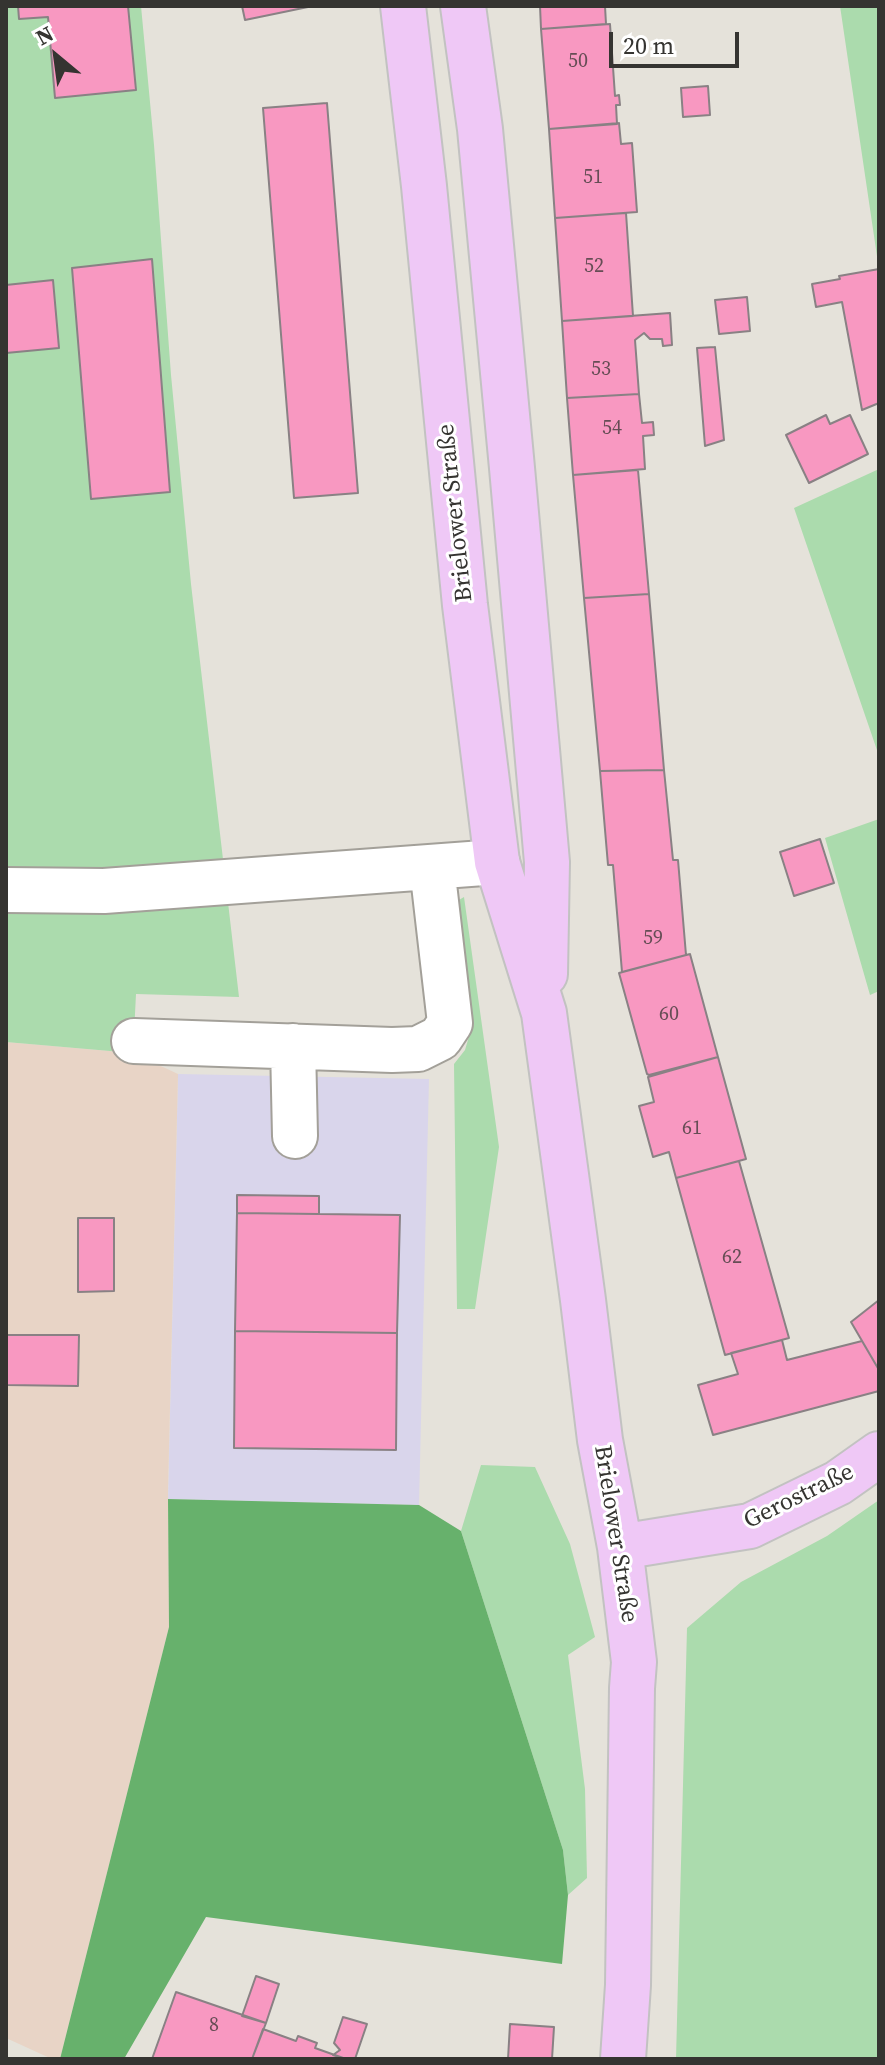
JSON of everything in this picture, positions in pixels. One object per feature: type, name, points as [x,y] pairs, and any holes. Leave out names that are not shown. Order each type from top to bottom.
[{"type":"main road","name":"Brielower Straße","points":[[403,6],[426,202],[464,592],[497,862],[544,1013]]},
{"type":"main road","name":"Brielower Straße","points":[[463,6],[480,129],[547,862],[544,1013],[600,1440],[620,1547],[634,1662],[628,1985],[623,2059]]},
{"type":"main road","name":"Gerostraße","points":[[620,1547],[750,1526],[838,1483],[879,1454]]},
{"type":"lane","points":[[6,890],[104,891],[497,862]]},
{"type":"lane","points":[[134,1041],[392,1050],[418,1049],[440,1038],[450,1023],[432,867]]},
{"type":"lane","points":[[293,1046],[295,1136]]},
{"type":"shaded area","points":[[6,1042],[133,1053],[178,1074],[168,1490],[169,1627],[60,2059],[52,2059],[6,2038]]},
{"type":"shaded area","points":[[178,1074],[429,1079],[419,1505],[168,1499]]},
{"type":"green space","points":[[6,6],[141,6],[191,584],[239,997],[136,994],[133,1053],[6,1042]]},
{"type":"green space","points":[[840,6],[879,6],[878,263]]},
{"type":"green space","points":[[879,469],[879,756],[794,508]]},
{"type":"green space","points":[[879,819],[879,991],[870,995],[825,838]]},
{"type":"green space","points":[[464,897],[499,1147],[475,1309],[457,1309],[454,1064],[465,1050],[470,1033],[447,907]]},
{"type":"green space","points":[[481,1465],[535,1467],[570,1544],[595,1637],[568,1655],[585,1789],[587,1878],[568,1895],[563,1850],[461,1531]]},
{"type":"green space","points":[[168,1499],[419,1505],[461,1531],[563,1850],[568,1895],[562,1964],[206,1917],[124,2059],[60,2059],[169,1627]]},
{"type":"green space","points":[[879,1500],[879,2059],[676,2059],[687,1628],[741,1582],[827,1536]]},
{"type":"building","points":[[18,6],[128,6],[136,90],[55,98],[48,17],[19,19]]},
{"type":"building","points":[[242,6],[308,6],[308,7],[245,20]]},
{"type":"building","points":[[540,6],[605,6],[606,24],[541,29]]},
{"type":"building","points":[[610,24],[615,96],[619,95],[620,105],[616,105],[617,124],[549,129],[541,29]]},
{"type":"building","points":[[708,86],[710,115],[683,117],[681,88]]},
{"type":"building","points":[[327,103],[358,493],[294,498],[263,108]]},
{"type":"building","points":[[619,123],[621,144],[632,143],[637,212],[555,218],[549,129]]},
{"type":"building","points":[[626,213],[633,316],[562,321],[555,218]]},
{"type":"building","points":[[152,259],[170,492],[91,499],[72,268]]},
{"type":"building","points":[[879,269],[879,403],[862,410],[842,302],[816,307],[812,284]]},
{"type":"building","points":[[53,280],[59,348],[6,353],[6,285]]},
{"type":"building","points":[[747,297],[750,331],[719,334],[715,300]]},
{"type":"building","points":[[670,313],[672,345],[663,346],[662,339],[650,339],[644,333],[635,340],[639,394],[567,398],[562,321]]},
{"type":"building","points":[[715,347],[724,440],[705,446],[697,348]]},
{"type":"building","points":[[639,394],[642,423],[653,422],[654,435],[643,436],[645,469],[573,475],[567,398]]},
{"type":"building","points":[[826,415],[830,424],[850,415],[868,454],[809,483],[786,435]]},
{"type":"building","points":[[638,470],[649,594],[584,598],[573,475]]},
{"type":"building","points":[[649,594],[664,770],[600,771],[584,598]]},
{"type":"building","points":[[664,770],[673,860],[678,860],[686,955],[622,972],[613,865],[608,865],[600,771]]},
{"type":"building","points":[[820,839],[834,883],[794,896],[780,852]]},
{"type":"building","points":[[690,954],[718,1057],[649,1075],[619,973]]},
{"type":"building","points":[[718,1057],[746,1159],[676,1178],[669,1152],[653,1157],[639,1106],[654,1102],[648,1077]]},
{"type":"building","points":[[739,1161],[789,1338],[725,1355],[676,1178]]},
{"type":"building","points":[[237,1195],[319,1196],[319,1214],[237,1213]]},
{"type":"building","points":[[237,1213],[400,1215],[397,1333],[235,1331]]},
{"type":"building","points":[[78,1218],[114,1218],[114,1291],[78,1292]]},
{"type":"building","points":[[879,1300],[879,1370],[851,1322]]},
{"type":"building","points":[[235,1331],[397,1333],[396,1450],[234,1448]]},
{"type":"building","points":[[6,1335],[79,1335],[78,1386],[6,1385]]},
{"type":"building","points":[[782,1340],[787,1360],[862,1341],[879,1370],[879,1391],[713,1435],[698,1385],[738,1374],[731,1353]]},
{"type":"building","points":[[256,1976],[279,1984],[266,2023],[242,2016]]},
{"type":"building","points":[[176,1992],[266,2023],[252,2059],[152,2059]]},
{"type":"building","points":[[343,2017],[367,2024],[355,2059],[333,2055],[340,2050],[334,2043]]},
{"type":"building","points":[[510,2024],[554,2027],[552,2059],[508,2059]]},
{"type":"building","points":[[263,2029],[296,2041],[298,2036],[317,2043],[315,2048],[346,2059],[252,2059]]}]
